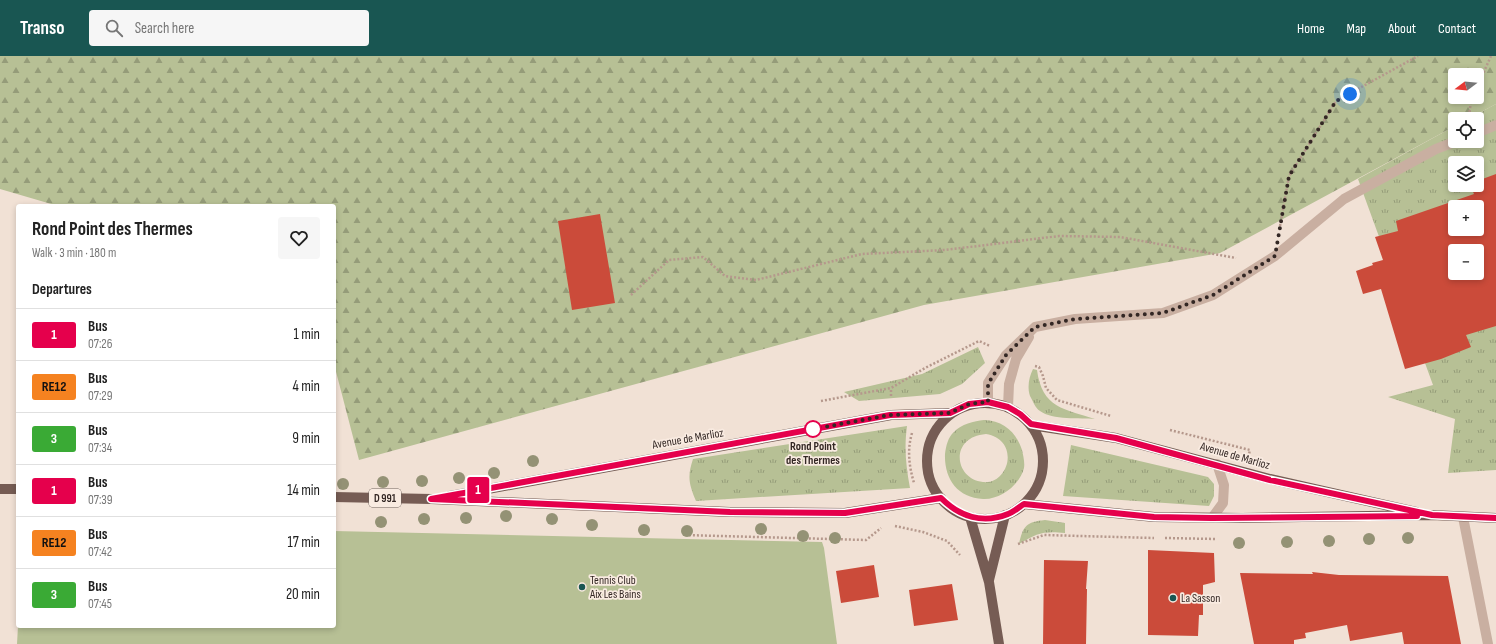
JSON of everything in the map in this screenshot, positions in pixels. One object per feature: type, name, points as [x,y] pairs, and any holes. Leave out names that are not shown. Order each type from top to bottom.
[{"type":"main road","points":[[988,402],[1008,407],[1020,414],[1031,424],[1039,440],[1043,457],[1041,474],[1035,490],[1024,504],[1005,515],[993,518],[982,519],[970,517],[950,507],[941,498],[930,482],[926,463],[928,444],[937,427],[950,413],[969,404],[988,402]]},
{"type":"main road","name":"Avenue de Marlioz","points":[[431,499],[890,415],[950,413]]},
{"type":"main road","name":"Avenue de Marlioz","points":[[1031,424],[1116,438],[1217,464],[1270,480],[1432,515]]},
{"type":"main road","points":[[0,489],[16,489]]},
{"type":"main road","name":"Avenue de Marlioz","points":[[336,497],[431,499],[730,512],[845,513],[941,498]]},
{"type":"main road","name":"Avenue de Marlioz","points":[[1024,504],[1154,517],[1212,518],[1432,515],[1496,518]]},
{"type":"main road","points":[[989,582],[1005,515]]},
{"type":"main road","points":[[970,517],[989,582],[1000,644]]},
{"type":"street","points":[[1484,130],[1496,125]]},
{"type":"street","points":[[988,402],[988,384],[1006,355],[1035,327],[1075,319],[1163,313],[1213,295],[1275,256],[1344,199],[1436,149],[1448,144]]},
{"type":"street","points":[[1008,407],[1009,384],[1016,359],[1035,327]]},
{"type":"street","points":[[1212,518],[1223,503],[1224,485],[1217,464]]},
{"type":"street","points":[[1463,517],[1488,644]]},
{"type":"path","points":[[1275,256],[1289,176],[1336,101],[1418,56]]},
{"type":"path","points":[[1484,72],[1491,56]]},
{"type":"path","points":[[631,295],[669,260],[703,257],[725,276],[756,280],[862,254],[945,250],[1059,236],[1120,237],[1264,263]]},
{"type":"path","points":[[821,401],[891,388],[925,368],[979,341],[1006,355]]},
{"type":"path","points":[[890,415],[891,388]]},
{"type":"path","points":[[907,486],[914,484],[909,467],[909,443],[914,427]]},
{"type":"path","points":[[884,507],[886,524]]},
{"type":"path","points":[[683,510],[684,535],[866,540],[886,524]]},
{"type":"path","points":[[886,524],[923,532],[947,541],[969,563],[982,560]]},
{"type":"path","points":[[994,558],[1008,560],[1016,544],[1044,535],[1156,538]]},
{"type":"path","points":[[1164,538],[1218,539]]},
{"type":"green space","points":[[0,56],[1496,56],[1496,104],[1481,112],[1448,112],[1448,130],[1220,253],[924,305],[359,460],[336,372],[336,204],[51,204],[0,189]]},
{"type":"green space","points":[[1496,104],[1496,470],[1448,473],[1455,419],[1388,397],[1433,385],[1358,179],[1448,130],[1448,148],[1484,148],[1484,112],[1481,112]]},
{"type":"green space","points":[[978,347],[985,363],[962,384],[940,394],[859,401],[844,392],[922,374]]},
{"type":"green space","points":[[1033,369],[1037,370],[1040,383],[1049,400],[1064,409],[1095,419],[1052,416],[1038,410],[1030,396],[1029,389]]},
{"type":"green space","points":[[984,420],[1003,425],[1013,433],[1022,450],[1024,461],[1022,474],[1014,486],[1002,494],[989,499],[974,498],[959,491],[950,479],[945,463],[946,448],[952,434],[964,425]],"holes":[[[986,434],[997,438],[1004,444],[1007,453],[1005,470],[999,477],[992,481],[983,482],[973,479],[966,474],[961,466],[961,450],[966,442],[974,437]]]},
{"type":"green space","points":[[907,426],[906,457],[910,488],[696,501],[692,490],[689,476],[693,459]]},
{"type":"green space","points":[[1071,445],[1208,477],[1214,484],[1214,496],[1209,506],[1063,496]]},
{"type":"green space","points":[[1045,520],[1065,523],[1065,533],[1051,532],[1041,534],[1031,537],[1019,544],[1026,526],[1033,522]]},
{"type":"green space","name":"Tennis Club Aix Les Bains","points":[[336,531],[822,542],[837,644],[17,644],[18,628],[336,628]]},
{"type":"building","points":[[1496,174],[1496,326],[1466,335],[1471,347],[1441,359],[1405,369],[1381,289],[1363,294],[1356,271],[1373,265],[1372,263],[1383,260],[1375,237],[1398,231],[1396,221],[1448,203],[1448,236],[1484,236],[1484,200],[1457,200],[1474,194],[1473,192],[1484,192],[1484,178]]},
{"type":"building","points":[[600,214],[615,303],[572,310],[558,221]]},
{"type":"building","name":"La Sasson","points":[[1148,550],[1214,553],[1215,582],[1203,585],[1203,615],[1199,615],[1198,636],[1148,635]]},
{"type":"building","points":[[1044,560],[1088,561],[1086,589],[1086,644],[1043,644]]},
{"type":"building","points":[[874,565],[879,597],[841,603],[836,571]]},
{"type":"building","points":[[1312,572],[1339,575],[1448,576],[1461,644],[1404,644],[1402,632],[1350,641],[1347,625],[1305,633],[1306,638],[1294,640],[1294,644],[1254,644],[1240,573],[1313,574]]},
{"type":"building","points":[[952,584],[958,620],[914,626],[909,590]]},
{"type":"bus line","name":"1","points":[[1417,516],[1212,518],[1154,517],[1024,504],[1009,514],[982,519],[961,514],[950,507],[941,498],[845,513],[730,512],[431,499],[890,415],[950,413],[969,404],[988,402],[1008,407],[1020,414],[1031,424],[1116,438],[1217,464],[1270,480],[1432,515],[1496,518]]},
{"type":"place","name":"Rond Point des Thermes","points":[[813,429]]},
{"type":"place","name":"Tennis Club Aix Les Bains","points":[[582,587]]},
{"type":"place","name":"La Sasson","points":[[1173,598]]},
{"type":"route","points":[[813,429],[890,415],[950,413],[969,404],[988,402],[988,384],[1006,355],[1035,327],[1075,319],[1163,313],[1213,295],[1275,256],[1289,176],[1336,101],[1350,94]]}]
